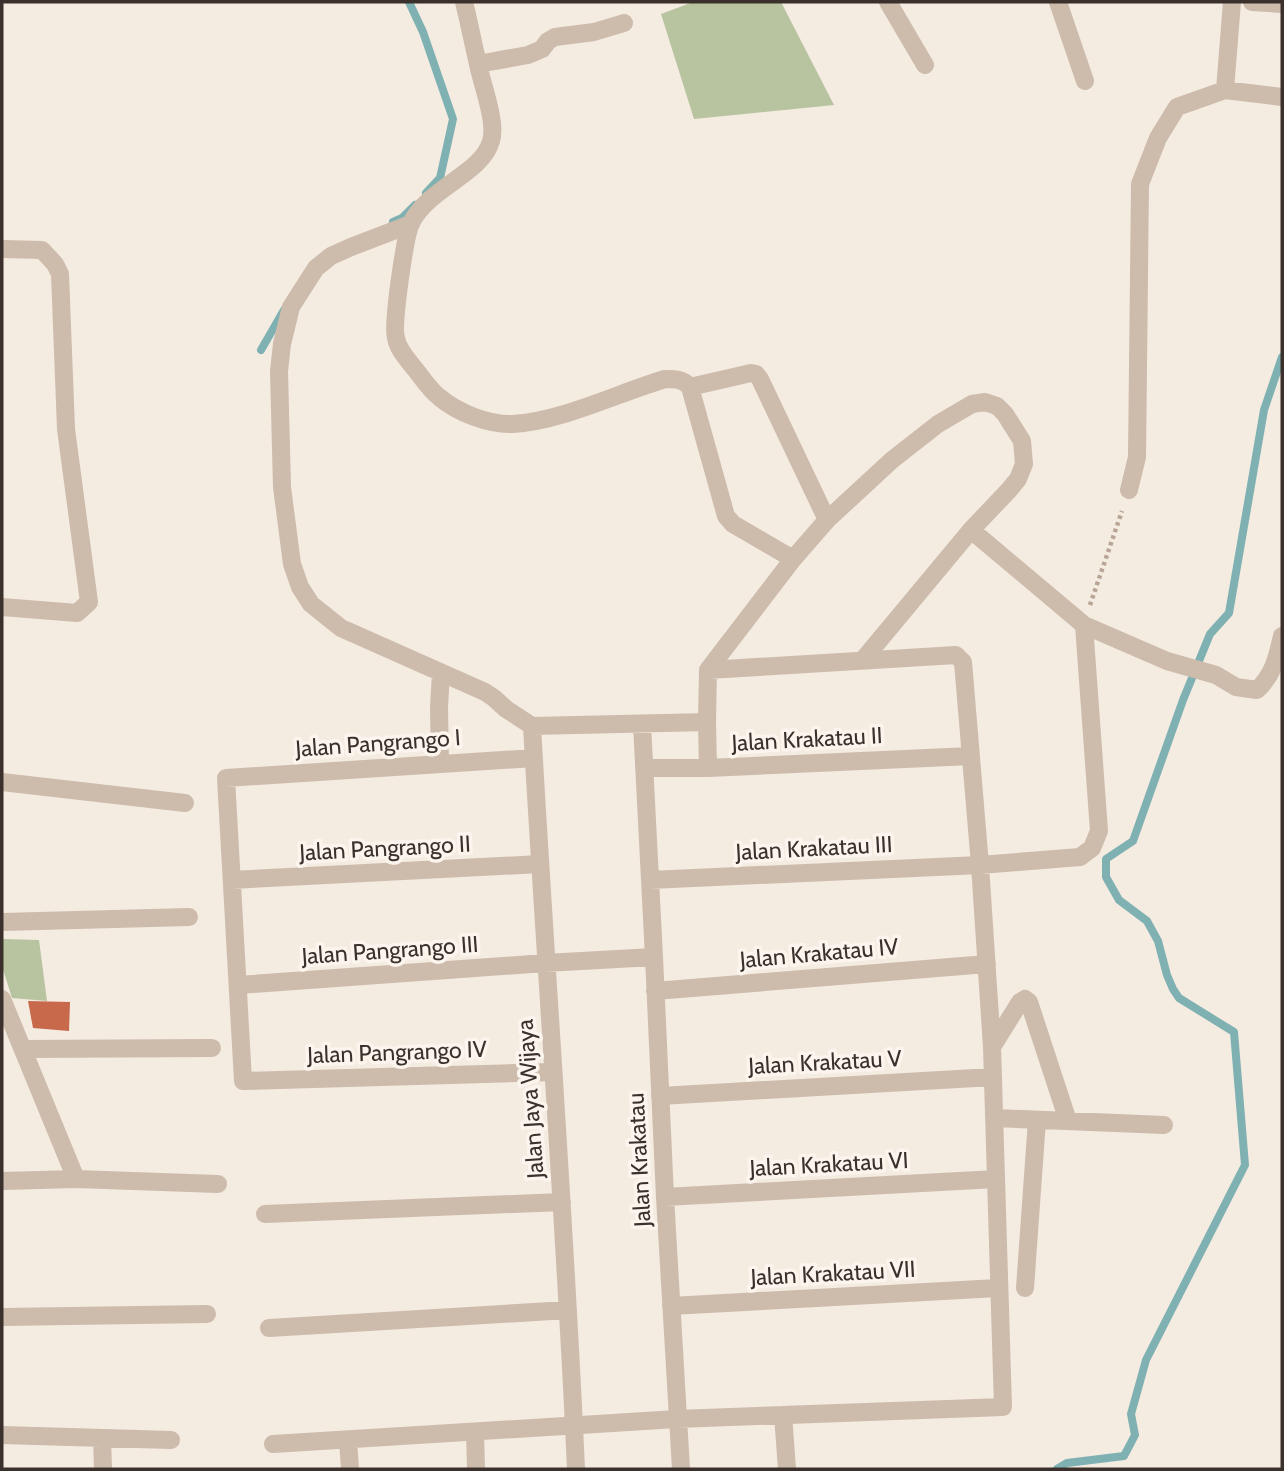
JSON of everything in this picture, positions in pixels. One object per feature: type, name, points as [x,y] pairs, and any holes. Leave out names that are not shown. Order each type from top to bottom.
[{"type":"street","points":[[464,2],[494,129],[489,148],[479,163],[424,204],[411,224],[405,244],[395,324],[396,338],[402,354],[439,397],[459,410],[489,421],[510,424],[575,410],[665,379],[685,382],[690,387],[726,516],[733,524],[793,559]]},
{"type":"street","points":[[888,2],[925,65]]},
{"type":"street","points":[[1058,2],[1084,81]]},
{"type":"street","points":[[1225,90],[1232,2]]},
{"type":"street","points":[[1252,2],[1282,4]]},
{"type":"street","points":[[478,64],[528,55],[542,49],[555,37],[594,32],[624,23]]},
{"type":"street","points":[[1129,490],[1138,457],[1140,184],[1158,138],[1177,107],[1225,90],[1282,97]]},
{"type":"street","points":[[411,224],[331,257],[316,268],[291,307],[279,371],[282,487],[292,564],[300,587],[311,604],[341,628],[494,698],[532,726],[707,722]]},
{"type":"street","points":[[2,249],[42,250],[60,274],[66,429],[89,602],[77,613],[2,607]]},
{"type":"street","points":[[690,387],[755,374],[760,379],[827,520]]},
{"type":"street","points":[[708,768],[708,670],[793,559],[827,520],[892,460],[938,424],[972,404],[985,402],[997,406],[1022,440],[1024,464],[1018,479],[971,530],[862,661]]},
{"type":"street","points":[[971,530],[1084,625],[1173,663],[1216,675],[1236,687],[1257,690],[1266,682],[1275,664],[1282,636]]},
{"type":"street","name":"Jalan Krakatau III","points":[[650,880],[980,865],[1080,857],[1092,848],[1099,831],[1084,625]]},
{"type":"street","points":[[273,1444],[677,1419],[1003,1407],[992,1047],[963,662],[956,655],[708,670]]},
{"type":"street","points":[[440,764],[441,673]]},
{"type":"street","name":"Jalan Krakatau","points":[[642,724],[681,1469]]},
{"type":"street","name":"Jalan Jaya Wijaya","points":[[532,726],[576,1469]]},
{"type":"street","name":"Jalan Krakatau II","points":[[644,768],[708,768],[971,756]]},
{"type":"street","name":"Jalan Pangrango I","points":[[232,880],[226,778],[534,758]]},
{"type":"street","points":[[2,782],[186,803]]},
{"type":"street","name":"Jalan Pangrango II","points":[[232,880],[540,864]]},
{"type":"street","points":[[232,880],[238,985]]},
{"type":"street","points":[[2,922],[189,917]]},
{"type":"street","points":[[545,963],[654,957]]},
{"type":"street","name":"Jalan Pangrango III","points":[[238,985],[545,963]]},
{"type":"street","name":"Jalan Krakatau IV","points":[[655,991],[987,964]]},
{"type":"street","name":"Jalan Pangrango IV","points":[[238,985],[243,1081],[553,1072]]},
{"type":"street","points":[[2,999],[76,1179]]},
{"type":"street","points":[[992,1047],[1025,999],[1029,1003],[1068,1121]]},
{"type":"street","points":[[23,1049],[212,1048]]},
{"type":"street","name":"Jalan Krakatau V","points":[[660,1096],[993,1077]]},
{"type":"street","points":[[995,1118],[1164,1125]]},
{"type":"street","points":[[1025,1288],[1037,1120]]},
{"type":"street","points":[[2,1181],[76,1179],[218,1184]]},
{"type":"street","name":"Jalan Krakatau VI","points":[[665,1197],[996,1179]]},
{"type":"street","points":[[265,1214],[562,1202]]},
{"type":"street","name":"Jalan Krakatau VII","points":[[671,1306],[998,1288]]},
{"type":"street","points":[[269,1328],[568,1310]]},
{"type":"street","points":[[2,1317],[206,1314]]},
{"type":"street","points":[[783,1415],[787,1469]]},
{"type":"street","points":[[475,1432],[476,1469]]},
{"type":"street","points":[[2,1435],[171,1440]]},
{"type":"street","points":[[102,1438],[103,1469]]},
{"type":"street","points":[[348,1440],[351,1469]]},
{"type":"path","points":[[1084,625],[1129,490]]},
{"type":"green space","points":[[693,2],[781,2],[834,105],[694,119],[661,14]]},
{"type":"green space","points":[[2,939],[39,940],[47,1001],[12,998],[2,966]]},
{"type":"building","points":[[28,1001],[70,1002],[69,1031],[33,1028]]},
{"type":"waterway","points":[[409,2],[423,32],[453,119],[440,178],[426,193]]},
{"type":"waterway","points":[[393,222],[402,218],[415,205]]},
{"type":"waterway","points":[[261,350],[284,310]]},
{"type":"waterway","points":[[1057,1469],[1067,1463],[1124,1456],[1135,1435],[1131,1414],[1146,1360],[1245,1165],[1234,1032],[1179,998],[1167,975],[1158,941],[1147,921],[1119,900],[1106,877],[1106,859],[1133,841],[1183,700],[1210,634],[1229,613],[1264,410],[1282,357]]}]
